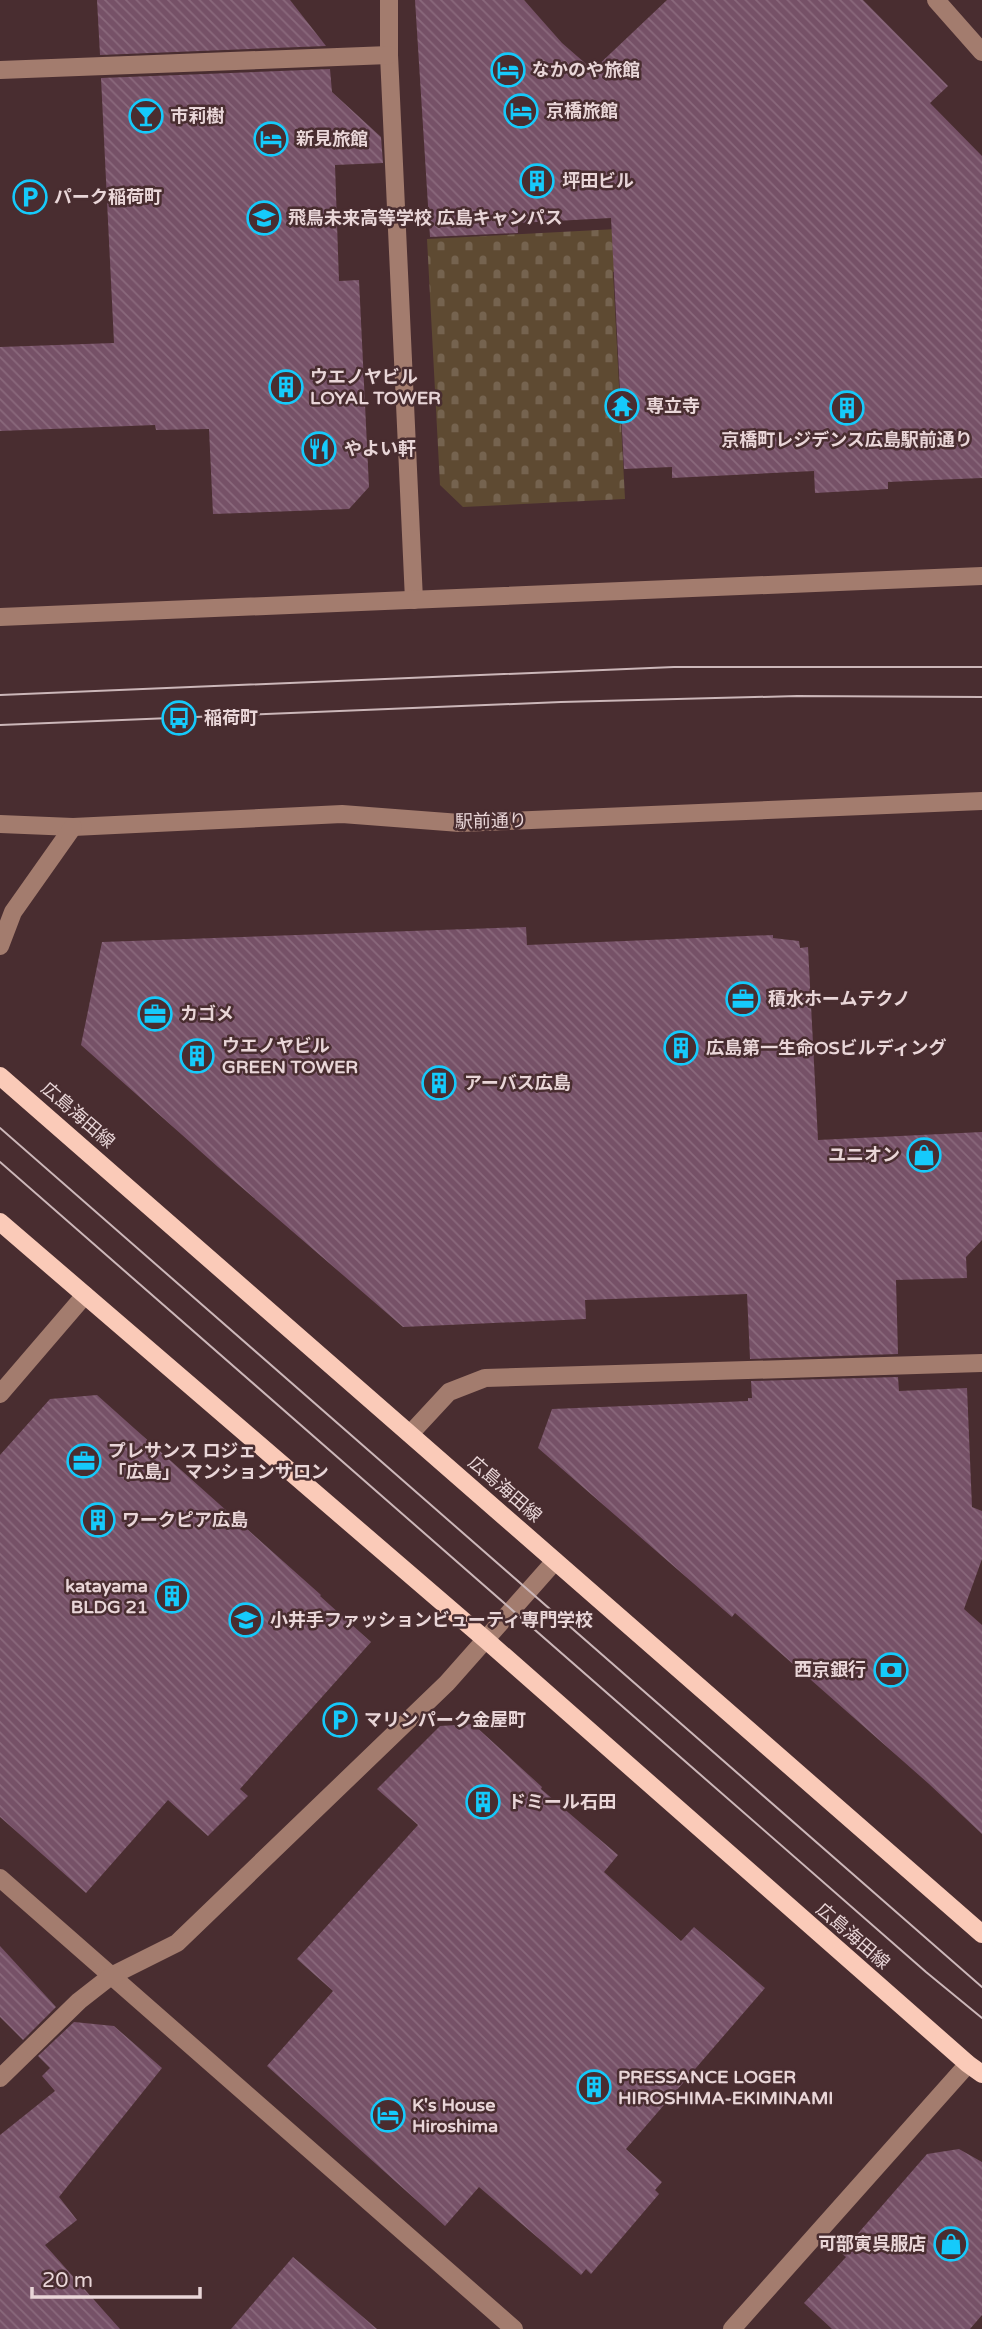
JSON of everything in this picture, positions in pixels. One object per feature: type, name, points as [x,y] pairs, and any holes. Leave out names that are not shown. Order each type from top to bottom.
[{"type":"main road","name":"広島海田線","points":[[3,1078],[982,1934]]},
{"type":"main road","name":"広島海田線","points":[[0,1222],[486,1640],[975,2069]]},
{"type":"street","points":[[389,0],[388,55],[414,600]]},
{"type":"street","points":[[936,0],[982,51]]},
{"type":"street","points":[[0,70],[388,55]]},
{"type":"street","points":[[0,617],[982,576]]},
{"type":"street","name":"駅前通り","points":[[0,824],[74,827],[342,814],[460,823],[982,800]]},
{"type":"street","points":[[0,946],[13,912],[74,827]]},
{"type":"street","points":[[0,1061],[3,1078]]},
{"type":"street","points":[[0,1394],[85,1296]]},
{"type":"street","points":[[410,1434],[449,1392],[485,1378],[982,1363]]},
{"type":"street","points":[[0,2078],[79,2001],[111,1976],[177,1943],[447,1683],[555,1561]]},
{"type":"street","points":[[0,1878],[514,2329]]},
{"type":"street","points":[[732,2329],[975,2069]]},
{"type":"green space","points":[[636,228],[638,270],[613,272],[625,499],[463,507],[440,485],[427,239]]},
{"type":"building","points":[[97,0],[290,0],[326,46],[100,55]]},
{"type":"building","points":[[415,0],[524,0],[562,43],[593,70],[667,0],[863,0],[948,86],[930,103],[982,156],[982,478],[888,482],[888,489],[815,493],[814,471],[672,478],[672,467],[624,469],[611,218],[518,223],[518,233],[430,237]]},
{"type":"building","points":[[330,69],[332,92],[381,137],[383,163],[335,165],[339,281],[359,280],[369,487],[349,509],[213,514],[209,429],[156,430],[155,425],[0,431],[0,347],[114,343],[101,78]]},
{"type":"building","points":[[526,927],[527,945],[773,935],[773,938],[799,941],[800,948],[808,947],[818,1140],[982,1132],[982,1240],[966,1257],[967,1278],[896,1280],[898,1354],[750,1359],[747,1294],[585,1300],[586,1319],[403,1327],[81,1045],[102,942]]},
{"type":"building","points":[[898,1377],[899,1391],[967,1388],[972,1507],[982,1511],[982,1559],[964,1609],[982,1625],[982,1834],[735,1613],[732,1617],[538,1448],[552,1409],[748,1401],[748,1398],[752,1398],[751,1381]]},
{"type":"building","points":[[97,1395],[371,1642],[240,1789],[248,1796],[208,1836],[168,1800],[86,1893],[0,1817],[0,1455],[50,1399]]},
{"type":"building","points":[[473,1724],[542,1787],[541,1789],[618,1855],[604,1872],[681,1941],[694,1927],[765,1988],[626,2149],[662,2182],[655,2190],[659,2194],[591,2274],[586,2269],[581,2275],[479,2187],[445,2226],[267,2066],[333,1991],[297,1959],[418,1825],[377,1789],[440,1726]]},
{"type":"building","points":[[0,1946],[56,2007],[23,2040],[0,2017]]},
{"type":"building","points":[[74,2022],[114,2026],[162,2068],[59,2197],[77,2220],[45,2245],[120,2329],[0,2329],[0,2135],[55,2091],[42,2076],[50,2068],[38,2056]]},
{"type":"building","points":[[959,2149],[982,2162],[982,2315],[970,2329],[832,2329],[804,2303],[846,2257],[841,2253],[927,2154]]},
{"type":"building","points":[[293,2257],[377,2329],[231,2329]]},
{"type":"tram line","points":[[0,695],[674,667],[982,667]]},
{"type":"tram line","points":[[0,725],[561,702],[797,696],[982,697]]},
{"type":"tram line","points":[[0,1128],[982,1987]]},
{"type":"tram line","points":[[0,1162],[926,1972],[982,2018]]},
{"type":"place","name":"なかのや旅館","points":[[508,70]]},
{"type":"place","name":"京橋旅館","points":[[521,111]]},
{"type":"place","name":"市莉樹","points":[[146,116]]},
{"type":"place","name":"新見旅館","points":[[271,139]]},
{"type":"place","name":"坪田ビル","points":[[537,181]]},
{"type":"place","name":"パーク稲荷町","points":[[30,197]]},
{"type":"place","name":"飛鳥未来高等学校 広島キャンパス","points":[[264,218]]},
{"type":"place","name":"ウエノヤビル LOYAL TOWER","points":[[286,387]]},
{"type":"place","name":"専立寺","points":[[622,406]]},
{"type":"place","name":"京橋町レジデンス広島駅前通り","points":[[847,408]]},
{"type":"place","name":"やよい軒","points":[[319,449]]},
{"type":"place","name":"稲荷町","points":[[179,718]]},
{"type":"place","name":"積水ホームテクノ","points":[[743,999]]},
{"type":"place","name":"カゴメ","points":[[155,1014]]},
{"type":"place","name":"広島第一生命OSビルディング","points":[[681,1048]]},
{"type":"place","name":"ウエノヤビル GREEN TOWER","points":[[197,1056]]},
{"type":"place","name":"アーバス広島","points":[[439,1083]]},
{"type":"place","name":"ユニオン","points":[[924,1155]]},
{"type":"place","name":"プレサンス ロジェ 「広島」 マンションサロン","points":[[84,1461]]},
{"type":"place","name":"ワークピア広島","points":[[98,1520]]},
{"type":"place","name":"katayama BLDG 21","points":[[172,1596]]},
{"type":"place","name":"小井手ファッションビューティ専門学校","points":[[246,1620]]},
{"type":"place","name":"西京銀行","points":[[891,1670]]},
{"type":"place","name":"マリンパーク金屋町","points":[[340,1720]]},
{"type":"place","name":"ドミール石田","points":[[483,1802]]},
{"type":"place","name":"PRESSANCE LOGER HIROSHIMA-EKIMINAMI","points":[[594,2087]]},
{"type":"place","name":"K's House Hiroshima","points":[[388,2115]]},
{"type":"place","name":"可部寅呉服店","points":[[951,2244]]}]
